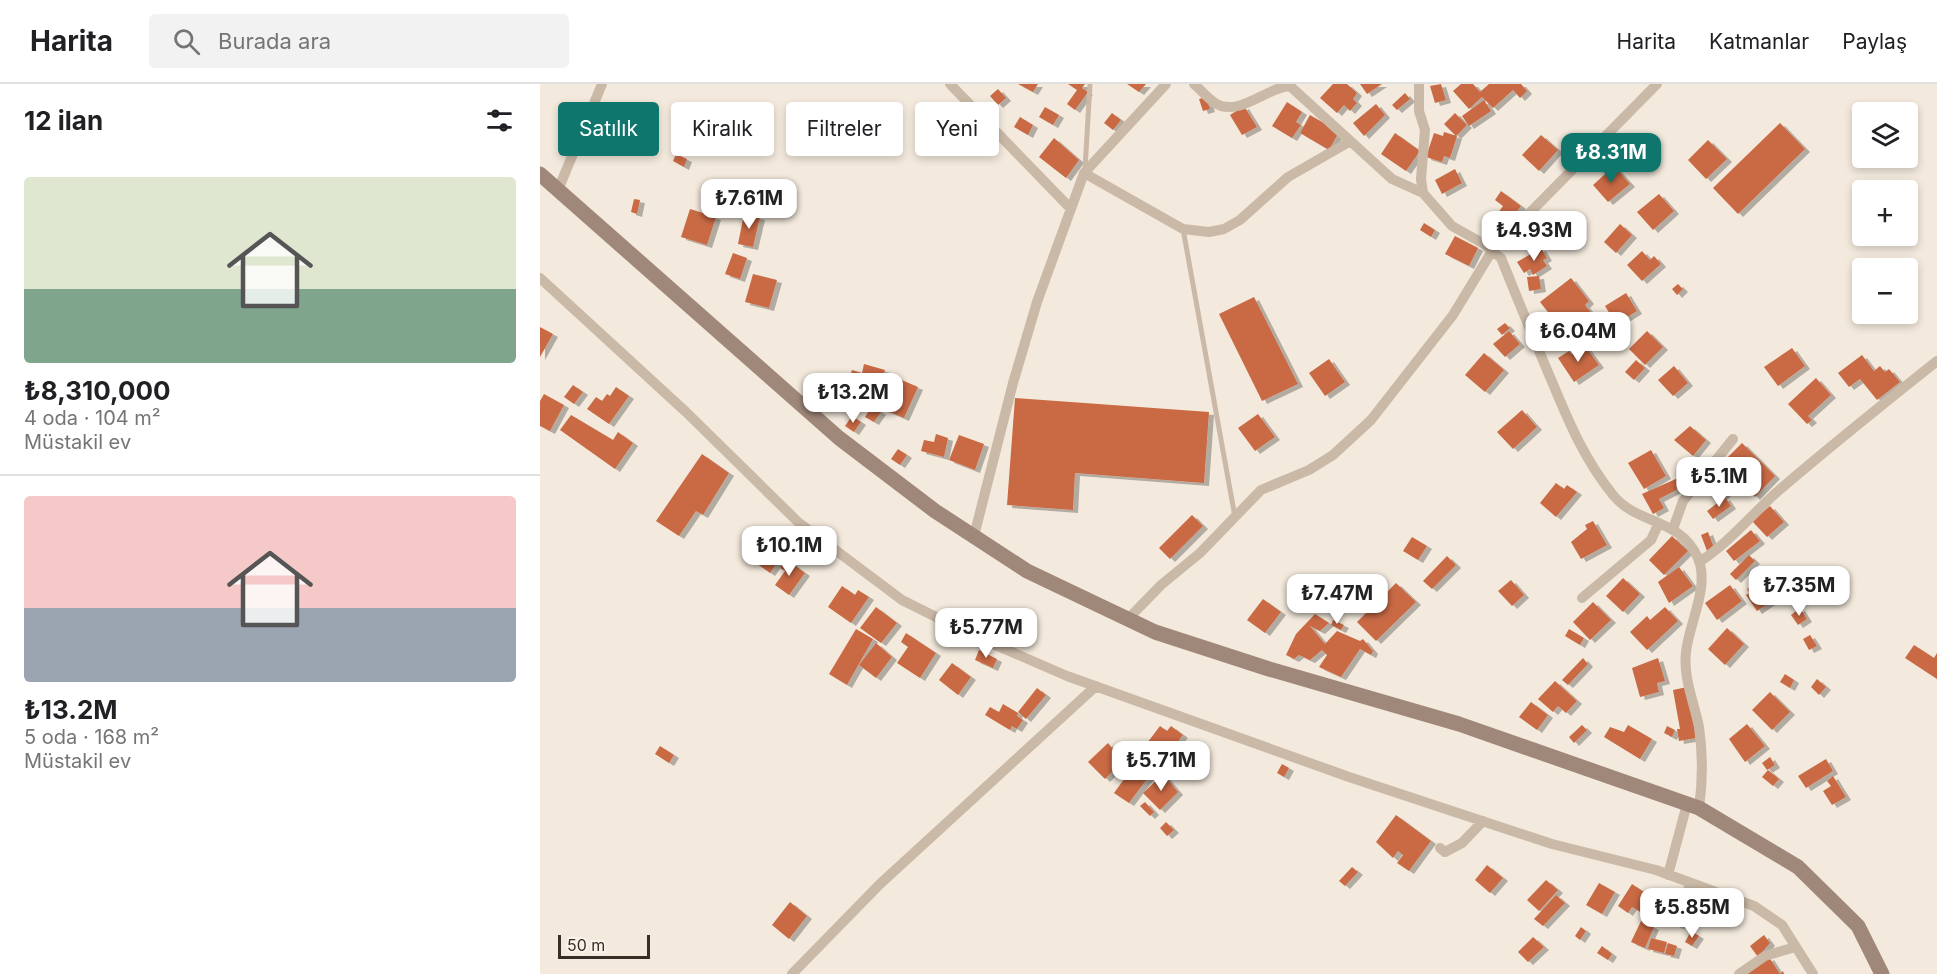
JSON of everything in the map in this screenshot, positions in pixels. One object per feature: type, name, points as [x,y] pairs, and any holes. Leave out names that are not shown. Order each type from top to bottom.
[{"type":"street","points":[[558,190],[602,84]]},
{"type":"street","points":[[950,84],[1071,208]]},
{"type":"street","points":[[974,536],[1012,383],[1037,302],[1084,174],[1166,84]]},
{"type":"street","points":[[1194,84],[1217,105],[1237,106],[1251,103],[1273,90],[1290,85],[1349,142],[1392,179],[1423,193],[1452,226],[1501,258],[1583,454],[1615,498],[1673,529],[1691,544],[1699,562],[1700,586],[1686,652],[1686,679],[1699,726],[1704,774],[1668,875]]},
{"type":"street","points":[[1419,84],[1419,111],[1425,130],[1421,179],[1423,193]]},
{"type":"street","points":[[1128,619],[1161,585],[1200,553],[1261,490],[1309,470],[1333,454],[1371,420],[1453,315],[1492,251],[1657,84]]},
{"type":"street","points":[[1084,174],[1183,229],[1209,232],[1224,229],[1240,220],[1288,177],[1349,142]]},
{"type":"street","points":[[540,174],[839,438],[935,511],[1028,572],[1155,632],[1269,669],[1459,724],[1693,806],[1798,867],[1858,926],[1882,974]]},
{"type":"street","points":[[540,278],[686,412],[798,522],[902,600],[968,633],[1096,686],[1349,777],[1552,844],[1668,875],[1754,906],[1782,925],[1813,974]]},
{"type":"street","points":[[1699,562],[1723,547],[1746,519],[1813,461],[1937,361]]},
{"type":"street","points":[[1673,529],[1683,501],[1733,439]]},
{"type":"street","points":[[1582,598],[1651,540],[1659,523]]},
{"type":"street","points":[[792,974],[880,884],[1096,686]]},
{"type":"street","points":[[1440,848],[1445,852],[1462,843],[1483,821]]},
{"type":"street","points":[[1683,924],[1682,913],[1690,883]]},
{"type":"street","points":[[1740,974],[1765,956],[1795,946]]},
{"type":"lane","points":[[1084,174],[1089,132],[1090,84]]},
{"type":"lane","points":[[1183,229],[1235,517]]},
{"type":"building","points":[[1018,84],[1038,84],[1033,92]]},
{"type":"building","points":[[1068,84],[1085,84],[1082,88],[1088,92],[1075,110],[1067,104],[1077,90]]},
{"type":"building","points":[[1127,84],[1146,84],[1139,92]]},
{"type":"building","points":[[1333,84],[1347,84],[1357,93],[1353,99],[1357,103],[1350,111],[1344,105],[1337,113],[1320,98]]},
{"type":"building","points":[[1360,84],[1382,84],[1367,94]]},
{"type":"building","points":[[1441,84],[1446,100],[1435,103],[1430,86]]},
{"type":"building","points":[[1461,84],[1473,84],[1480,92],[1489,84],[1521,84],[1527,91],[1520,98],[1513,90],[1493,108],[1482,97],[1469,109],[1453,91]]},
{"type":"building","points":[[998,89],[1006,98],[999,104],[990,96]]},
{"type":"building","points":[[1405,93],[1410,99],[1397,110],[1392,105]]},
{"type":"building","points":[[1206,97],[1210,109],[1203,111],[1199,99]]},
{"type":"building","points":[[1484,100],[1491,111],[1469,126],[1462,116]]},
{"type":"building","points":[[1287,102],[1302,112],[1296,122],[1301,125],[1292,138],[1272,126]]},
{"type":"building","points":[[1376,104],[1385,115],[1364,136],[1353,123]]},
{"type":"building","points":[[1244,106],[1257,127],[1242,135],[1230,115]]},
{"type":"building","points":[[1045,107],[1059,115],[1053,125],[1039,117]]},
{"type":"building","points":[[1112,113],[1121,120],[1113,130],[1104,123]]},
{"type":"building","points":[[1455,113],[1467,125],[1456,136],[1444,124]]},
{"type":"building","points":[[1310,115],[1339,132],[1329,150],[1300,133]]},
{"type":"building","points":[[1020,117],[1033,125],[1028,135],[1014,127]]},
{"type":"building","points":[[1780,123],[1805,149],[1738,214],[1713,188]]},
{"type":"building","points":[[1444,132],[1457,136],[1450,158],[1444,156],[1442,162],[1426,157],[1434,133],[1443,136]]},
{"type":"building","points":[[1395,133],[1420,151],[1406,171],[1381,154]]},
{"type":"building","points":[[1541,135],[1558,150],[1539,171],[1522,155]]},
{"type":"building","points":[[1054,138],[1079,160],[1066,178],[1039,157]]},
{"type":"building","points":[[1708,140],[1727,159],[1706,179],[1688,160]]},
{"type":"building","points":[[675,156],[687,159],[684,167],[673,161]]},
{"type":"building","points":[[1614,166],[1630,184],[1608,202],[1593,185]]},
{"type":"building","points":[[1455,169],[1462,183],[1442,194],[1435,180]]},
{"type":"building","points":[[1501,191],[1521,206],[1504,229],[1492,221],[1503,206],[1495,200]]},
{"type":"building","points":[[1659,194],[1674,211],[1653,230],[1637,212]]},
{"type":"building","points":[[634,199],[640,200],[637,214],[631,212]]},
{"type":"building","points":[[690,209],[716,217],[707,245],[681,237]]},
{"type":"building","points":[[744,214],[760,217],[753,247],[738,244]]},
{"type":"building","points":[[1424,223],[1435,230],[1431,237],[1420,230]]},
{"type":"building","points":[[1527,224],[1535,228],[1537,224],[1541,226],[1529,246],[1518,240]]},
{"type":"building","points":[[1620,224],[1632,235],[1616,253],[1604,242]]},
{"type":"building","points":[[1455,236],[1478,248],[1469,266],[1445,254]]},
{"type":"building","points":[[1541,248],[1547,258],[1543,260],[1547,266],[1533,275],[1530,269],[1524,273],[1517,262]]},
{"type":"building","points":[[1642,251],[1650,260],[1654,256],[1661,264],[1642,281],[1627,265]]},
{"type":"building","points":[[733,253],[747,258],[740,279],[725,274]]},
{"type":"building","points":[[753,274],[777,280],[769,308],[745,302]]},
{"type":"building","points":[[1539,276],[1541,289],[1529,291],[1527,277]]},
{"type":"building","points":[[1571,278],[1589,301],[1585,305],[1592,314],[1566,335],[1540,302]]},
{"type":"building","points":[[1678,284],[1683,289],[1677,295],[1672,289]]},
{"type":"building","points":[[1626,293],[1637,311],[1616,324],[1605,306]]},
{"type":"building","points":[[1254,297],[1298,384],[1262,401],[1219,314]]},
{"type":"building","points":[[1505,323],[1510,328],[1502,335],[1497,329]]},
{"type":"building","points":[[540,327],[553,334],[540,357]]},
{"type":"building","points":[[1509,331],[1520,344],[1505,357],[1493,344]]},
{"type":"building","points":[[1647,331],[1663,347],[1645,365],[1629,349]]},
{"type":"building","points":[[1585,346],[1599,365],[1574,382],[1558,358],[1569,351],[1572,354]]},
{"type":"building","points":[[1792,348],[1805,366],[1778,386],[1764,367]]},
{"type":"building","points":[[1484,353],[1504,370],[1485,392],[1465,375]]},
{"type":"building","points":[[1862,355],[1874,371],[1880,366],[1885,372],[1889,369],[1900,382],[1877,400],[1860,379],[1849,387],[1838,373]]},
{"type":"building","points":[[1329,359],[1345,382],[1325,396],[1309,373]]},
{"type":"building","points":[[1636,360],[1645,368],[1634,380],[1625,372]]},
{"type":"building","points":[[864,364],[885,370],[876,400],[859,395],[861,391],[847,386],[852,370],[862,373]]},
{"type":"building","points":[[1674,366],[1688,383],[1673,396],[1658,380]]},
{"type":"building","points":[[890,375],[918,387],[904,418],[876,406]]},
{"type":"building","points":[[1816,378],[1831,395],[1808,416],[1812,420],[1807,424],[1788,404]]},
{"type":"building","points":[[573,385],[583,392],[574,404],[564,397]]},
{"type":"building","points":[[616,387],[629,396],[609,424],[587,409],[596,397],[602,401],[607,394],[610,396]]},
{"type":"building","points":[[544,394],[564,405],[550,431],[540,426],[540,401]]},
{"type":"building","points":[[1015,398],[1209,412],[1204,483],[1075,473],[1073,510],[1007,505]]},
{"type":"building","points":[[872,406],[881,412],[874,422],[865,417]]},
{"type":"building","points":[[1522,410],[1537,427],[1513,449],[1497,432]]},
{"type":"building","points":[[1258,414],[1275,437],[1255,451],[1238,428]]},
{"type":"building","points":[[571,415],[613,440],[618,432],[633,443],[615,469],[560,430]]},
{"type":"building","points":[[852,416],[861,422],[854,432],[845,426]]},
{"type":"building","points":[[1690,426],[1706,440],[1693,456],[1674,440]]},
{"type":"building","points":[[936,434],[948,438],[944,457],[921,451],[924,440],[934,442]]},
{"type":"building","points":[[959,435],[984,444],[975,470],[949,460]]},
{"type":"building","points":[[1742,443],[1775,476],[1755,497],[1739,480],[1718,501],[1701,484]]},
{"type":"building","points":[[898,449],[907,455],[900,465],[891,459]]},
{"type":"building","points":[[1651,450],[1666,476],[1644,489],[1628,463]]},
{"type":"building","points":[[702,454],[729,473],[703,515],[696,511],[679,536],[656,521]]},
{"type":"building","points":[[1695,457],[1707,469],[1689,488],[1677,477]]},
{"type":"building","points":[[1678,478],[1682,487],[1659,499],[1664,508],[1653,514],[1642,494]]},
{"type":"building","points":[[1556,483],[1564,489],[1567,485],[1577,492],[1556,517],[1540,503]]},
{"type":"building","points":[[1725,497],[1731,506],[1713,519],[1707,511]]},
{"type":"building","points":[[1770,506],[1784,522],[1767,537],[1752,521]]},
{"type":"building","points":[[1192,515],[1203,526],[1170,559],[1159,548]]},
{"type":"building","points":[[1593,521],[1607,545],[1581,559],[1571,542],[1587,529],[1585,525]]},
{"type":"building","points":[[1751,530],[1760,541],[1734,561],[1726,551]]},
{"type":"building","points":[[1708,532],[1714,548],[1707,551],[1701,535]]},
{"type":"building","points":[[1672,536],[1688,551],[1664,575],[1649,560]]},
{"type":"building","points":[[1412,537],[1427,546],[1418,560],[1403,551]]},
{"type":"building","points":[[769,540],[785,552],[770,573],[753,561]]},
{"type":"building","points":[[1749,555],[1755,561],[1736,580],[1730,574]]},
{"type":"building","points":[[1447,556],[1456,565],[1432,589],[1423,581]]},
{"type":"building","points":[[786,559],[805,573],[789,595],[775,585],[785,571],[780,568]]},
{"type":"building","points":[[1679,567],[1693,586],[1669,603],[1658,582]]},
{"type":"building","points":[[1764,576],[1779,596],[1757,611],[1746,595],[1749,593],[1747,589]]},
{"type":"building","points":[[1623,578],[1640,594],[1623,612],[1606,596]]},
{"type":"building","points":[[1511,580],[1524,595],[1512,606],[1498,591]]},
{"type":"building","points":[[1396,583],[1416,602],[1376,641],[1357,622]]},
{"type":"building","points":[[1730,585],[1742,601],[1717,620],[1705,603]]},
{"type":"building","points":[[842,586],[855,595],[858,590],[869,597],[851,623],[828,607]]},
{"type":"building","points":[[1263,599],[1281,612],[1265,633],[1247,620]]},
{"type":"building","points":[[1593,602],[1611,620],[1590,640],[1573,622]]},
{"type":"building","points":[[876,607],[897,623],[881,643],[860,628]]},
{"type":"building","points":[[1665,607],[1678,621],[1647,650],[1630,632],[1647,616],[1650,620]]},
{"type":"building","points":[[1800,608],[1807,619],[1798,625],[1791,615]]},
{"type":"building","points":[[1315,614],[1329,623],[1320,631],[1310,626],[1325,644],[1337,631],[1360,641],[1363,639],[1373,651],[1371,655],[1360,649],[1341,677],[1319,667],[1327,655],[1322,650],[1310,660],[1299,655],[1294,659],[1286,655],[1296,634]]},
{"type":"building","points":[[1333,620],[1344,625],[1341,630],[1331,625]]},
{"type":"building","points":[[1727,628],[1744,644],[1725,665],[1708,649]]},
{"type":"building","points":[[856,629],[873,639],[847,685],[829,674]]},
{"type":"building","points":[[1569,629],[1584,638],[1580,645],[1565,636]]},
{"type":"building","points":[[906,633],[936,653],[920,678],[897,663],[908,647],[901,642]]},
{"type":"building","points":[[1810,635],[1817,646],[1809,650],[1803,639]]},
{"type":"building","points":[[876,643],[892,657],[876,678],[859,665]]},
{"type":"building","points":[[1914,645],[1934,658],[1937,653],[1937,679],[1905,658]]},
{"type":"building","points":[[979,650],[997,659],[993,668],[975,660]]},
{"type":"building","points":[[1583,658],[1588,664],[1568,685],[1562,680]]},
{"type":"building","points":[[1658,658],[1665,681],[1657,683],[1659,692],[1640,697],[1632,668]]},
{"type":"building","points":[[952,663],[971,677],[958,695],[939,680]]},
{"type":"building","points":[[1785,674],[1794,680],[1790,688],[1780,682]]},
{"type":"building","points":[[1817,679],[1826,687],[1819,695],[1811,687]]},
{"type":"building","points":[[1555,681],[1577,701],[1566,713],[1558,706],[1553,712],[1538,699]]},
{"type":"building","points":[[1687,687],[1696,738],[1679,741],[1677,729],[1680,729],[1673,690]]},
{"type":"building","points":[[1037,688],[1046,695],[1026,719],[1018,712]]},
{"type":"building","points":[[1770,692],[1790,712],[1772,730],[1752,710]]},
{"type":"building","points":[[1531,702],[1548,715],[1537,730],[1519,717]]},
{"type":"building","points":[[1003,704],[1018,713],[1017,716],[1023,720],[1017,729],[1012,726],[1010,730],[985,715],[990,707],[999,712]]},
{"type":"building","points":[[1747,724],[1765,746],[1745,762],[1729,739]]},
{"type":"building","points":[[1582,725],[1587,730],[1574,743],[1569,737]]},
{"type":"building","points":[[1628,725],[1652,739],[1640,759],[1604,737],[1610,727],[1624,732]]},
{"type":"building","points":[[1160,726],[1167,731],[1171,726],[1183,735],[1164,759],[1162,757],[1157,763],[1141,751]]},
{"type":"building","points":[[1667,726],[1675,730],[1672,737],[1664,733]]},
{"type":"building","points":[[1108,743],[1123,761],[1105,779],[1088,762]]},
{"type":"building","points":[[660,746],[674,755],[669,763],[655,754]]},
{"type":"building","points":[[1770,757],[1775,765],[1767,770],[1762,763]]},
{"type":"building","points":[[1826,759],[1833,771],[1806,788],[1798,776]]},
{"type":"building","points":[[1135,764],[1150,775],[1129,803],[1114,793]]},
{"type":"building","points":[[1282,764],[1289,768],[1284,777],[1277,773]]},
{"type":"building","points":[[1768,770],[1779,779],[1773,786],[1762,777]]},
{"type":"building","points":[[1163,774],[1178,792],[1160,810],[1143,793]]},
{"type":"building","points":[[1833,776],[1846,797],[1832,805],[1823,791],[1831,786],[1827,781]]},
{"type":"building","points":[[1145,802],[1154,812],[1150,816],[1140,806]]},
{"type":"building","points":[[1396,815],[1431,841],[1409,871],[1397,863],[1403,855],[1398,851],[1393,858],[1376,842]]},
{"type":"building","points":[[1166,822],[1174,830],[1167,836],[1160,828]]},
{"type":"building","points":[[1487,865],[1503,878],[1490,893],[1475,880]]},
{"type":"building","points":[[1352,867],[1358,872],[1345,886],[1339,881]]},
{"type":"building","points":[[1546,880],[1558,890],[1539,911],[1527,900]]},
{"type":"building","points":[[1599,883],[1615,892],[1602,914],[1586,905]]},
{"type":"building","points":[[1632,884],[1653,898],[1642,913],[1632,907],[1628,913],[1618,906]]},
{"type":"building","points":[[1556,895],[1565,903],[1543,926],[1534,919]]},
{"type":"building","points":[[790,902],[807,916],[789,939],[772,925]]},
{"type":"building","points":[[1641,921],[1654,927],[1645,948],[1631,942]]},
{"type":"building","points":[[1581,927],[1586,931],[1580,940],[1575,936]]},
{"type":"building","points":[[1691,931],[1699,936],[1692,946],[1685,942]]},
{"type":"building","points":[[1764,935],[1770,943],[1758,957],[1750,946]]},
{"type":"building","points":[[1533,937],[1544,947],[1528,962],[1518,952]]},
{"type":"building","points":[[1651,938],[1667,942],[1664,953],[1648,949]]},
{"type":"building","points":[[1668,943],[1677,946],[1674,956],[1665,954]]},
{"type":"building","points":[[1602,946],[1612,954],[1608,960],[1597,953]]},
{"type":"building","points":[[1769,957],[1780,974],[1747,974]]}]
